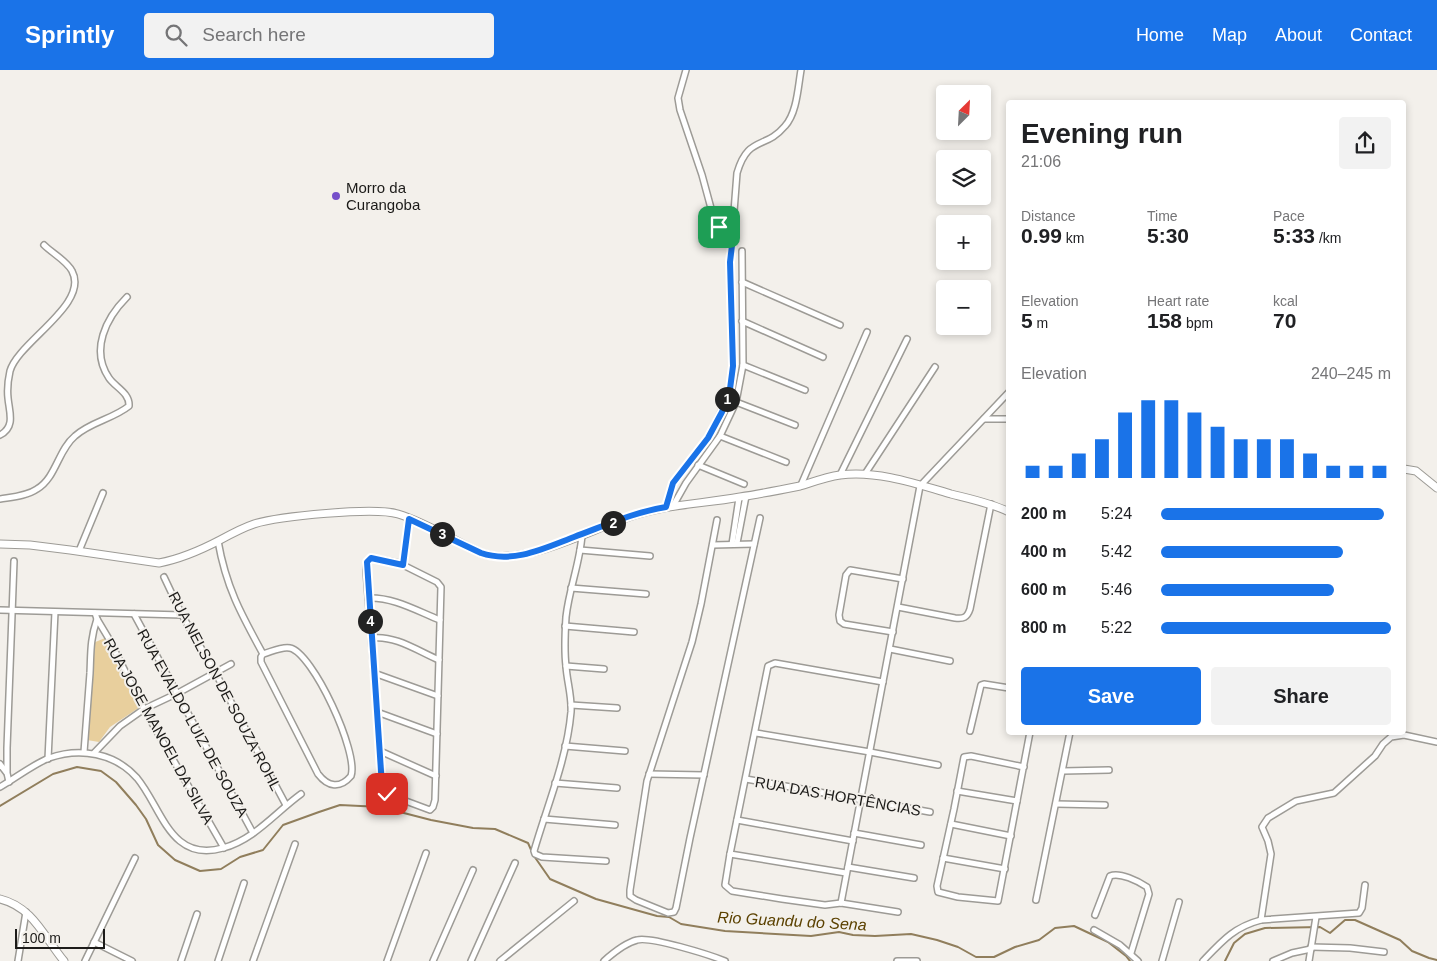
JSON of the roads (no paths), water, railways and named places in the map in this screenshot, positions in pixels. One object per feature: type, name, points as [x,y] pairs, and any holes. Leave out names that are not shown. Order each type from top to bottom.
[{"type":"street","points":[[686,70],[678,98],[680,110],[702,175],[715,223],[733,237]]},
{"type":"street","points":[[670,507],[673,483],[708,438],[722,412],[730,389],[733,366],[730,262],[737,174],[740,162],[749,149],[778,134],[786,126],[792,115],[801,70]]},
{"type":"street","points":[[0,435],[8,428],[11,419],[7,386],[11,368],[17,357],[55,318],[73,293],[75,281],[72,270],[44,245]]},
{"type":"street","points":[[670,507],[720,436],[736,402],[743,365],[742,251]]},
{"type":"street","points":[[742,282],[840,325]]},
{"type":"street","points":[[0,499],[29,493],[37,489],[51,474],[65,447],[74,436],[85,428],[129,406],[129,401],[123,392],[109,378],[101,361],[100,348],[109,320],[116,308],[127,297]]},
{"type":"street","points":[[742,321],[823,357]]},
{"type":"street","points":[[801,485],[867,332]]},
{"type":"street","points":[[840,475],[907,340]]},
{"type":"street","points":[[743,365],[805,390]]},
{"type":"street","points":[[865,474],[935,367]]},
{"type":"street","points":[[841,903],[920,486],[1006,395]]},
{"type":"street","points":[[736,402],[795,425]]},
{"type":"street","points":[[984,418],[1006,419]]},
{"type":"street","points":[[720,436],[786,462]]},
{"type":"street","points":[[698,465],[744,484]]},
{"type":"street","points":[[1406,469],[1416,471],[1437,488]]},
{"type":"street","points":[[0,544],[30,545],[159,563],[171,561],[254,524],[321,515],[383,512],[400,514],[481,553],[498,557],[521,555],[630,516],[670,507],[742,497],[840,475],[865,474],[990,504],[1006,511]]},
{"type":"street","points":[[79,551],[103,493]]},
{"type":"street","points":[[735,544],[742,497]]},
{"type":"street","points":[[898,607],[962,619],[968,614],[990,504]]},
{"type":"street","points":[[717,520],[692,642],[642,801],[630,894],[636,900],[668,913],[674,912],[676,908],[760,518]]},
{"type":"street","points":[[403,565],[409,519]]},
{"type":"street","points":[[582,534],[571,588],[566,626],[566,666],[571,705],[565,746],[534,851],[538,856],[606,861]]},
{"type":"street","points":[[218,541],[223,568],[231,591],[240,613],[263,654],[261,662],[318,774],[327,783],[334,786],[341,784],[351,776],[353,768],[352,758],[340,722],[322,687],[304,659],[294,650],[283,648],[263,654]]},
{"type":"street","points":[[713,545],[754,544]]},
{"type":"street","points":[[580,550],[650,556]]},
{"type":"street","points":[[371,558],[403,565],[440,585],[435,800],[430,810],[387,794],[382,786],[368,598],[366,570],[367,562],[371,558]]},
{"type":"street","points":[[10,782],[7,772],[14,561]]},
{"type":"street","points":[[893,632],[844,624],[840,621],[839,615],[848,571],[852,570],[903,579]]},
{"type":"street","name":"RUA NELSON DE SOUZA ROHL","points":[[164,577],[182,615],[215,672],[286,805]]},
{"type":"street","points":[[571,588],[646,594]]},
{"type":"street","points":[[368,598],[394,601],[440,620]]},
{"type":"street","points":[[0,610],[182,615]]},
{"type":"street","points":[[48,759],[55,612]]},
{"type":"street","name":"RUA JOSE MANOEL DA SILVA","points":[[95,613],[144,709],[224,848]]},
{"type":"street","name":"RUA EVALDO LUIZ DE SOUZA","points":[[134,614],[253,833]]},
{"type":"street","points":[[84,752],[92,635],[97,619]]},
{"type":"street","points":[[566,626],[634,632]]},
{"type":"street","points":[[372,638],[394,640],[439,660]]},
{"type":"street","points":[[890,649],[950,661]]},
{"type":"street","points":[[884,682],[772,663],[767,669],[725,885],[732,891],[825,905],[841,903],[898,912]]},
{"type":"street","points":[[94,753],[120,726],[144,709],[231,664]]},
{"type":"street","points":[[566,666],[604,669]]},
{"type":"street","points":[[374,673],[438,696]]},
{"type":"street","points":[[970,731],[981,685],[1006,688]]},
{"type":"street","points":[[571,705],[617,708]]},
{"type":"street","points":[[377,712],[437,734]]},
{"type":"street","points":[[756,733],[938,765]]},
{"type":"street","points":[[1024,767],[970,756],[966,756],[962,760],[958,791],[937,886],[937,890],[942,894],[998,901],[1011,836],[1017,801],[1024,767],[1029,735]]},
{"type":"street","points":[[1036,900],[1069,735]]},
{"type":"street","points":[[1261,920],[1270,854],[1268,841],[1262,827],[1265,821],[1301,799],[1334,792],[1374,756],[1391,737],[1404,735],[1437,742]]},
{"type":"street","points":[[565,746],[625,751]]},
{"type":"street","points":[[380,751],[436,776]]},
{"type":"street","points":[[0,787],[48,759],[84,752],[94,753],[126,768],[137,779],[167,829],[184,844],[196,849],[210,851],[224,848],[253,833],[301,794]]},
{"type":"street","points":[[0,764],[7,772]]},
{"type":"street","points":[[1063,771],[1109,770]]},
{"type":"street","points":[[649,774],[704,775]]},
{"type":"street","name":"RUA DAS HORTÊNCIAS","points":[[746,780],[930,812]]},
{"type":"street","points":[[555,783],[618,788]]},
{"type":"street","points":[[958,791],[1017,801]]},
{"type":"street","points":[[1056,804],[1105,806]]},
{"type":"street","points":[[544,820],[614,825]]},
{"type":"street","points":[[737,820],[853,841]]},
{"type":"street","points":[[951,824],[1011,836]]},
{"type":"street","points":[[854,833],[921,845]]},
{"type":"street","points":[[253,961],[295,844]]},
{"type":"street","points":[[387,961],[426,853]]},
{"type":"street","points":[[730,854],[846,873]]},
{"type":"street","points":[[85,961],[135,858]]},
{"type":"street","points":[[943,858],[1004,869]]},
{"type":"street","points":[[471,961],[515,863]]},
{"type":"street","points":[[848,867],[914,878]]},
{"type":"street","points":[[432,961],[473,870]]},
{"type":"street","points":[[1095,916],[1110,876],[1114,874],[1120,875],[1147,886],[1149,894],[1130,953]]},
{"type":"street","points":[[218,961],[244,883]]},
{"type":"street","points":[[1203,961],[1228,935],[1241,927],[1261,920],[1315,919],[1359,914],[1365,885]]},
{"type":"street","points":[[0,898],[11,902],[26,912],[64,961]]},
{"type":"street","points":[[500,961],[574,901]]},
{"type":"street","points":[[1162,961],[1179,902]]},
{"type":"street","points":[[18,961],[26,912]]},
{"type":"street","points":[[181,961],[197,914]]},
{"type":"street","points":[[1309,961],[1315,919]]},
{"type":"street","points":[[1094,930],[1130,953],[1138,961]]},
{"type":"street","points":[[604,961],[631,942],[642,939],[656,941],[725,961]]},
{"type":"street","points":[[94,942],[132,961]]},
{"type":"street","points":[[1273,961],[1292,952],[1311,948],[1350,948],[1384,952]]},
{"type":"street","points":[[897,961],[917,961]]},
{"type":"waterway","name":"Rio Guandu do Sena","points":[[0,806],[53,774],[77,767],[101,771],[116,782],[136,805],[146,819],[158,845],[175,860],[200,871],[221,869],[240,857],[263,850],[283,825],[340,805],[387,806],[400,812],[431,820],[473,828],[495,829],[528,843],[532,852]]},
{"type":"waterway","name":"Rio Guandu do Sena","points":[[534,856],[550,879],[596,899],[657,916],[669,917],[681,924],[725,931],[811,936],[839,932],[875,936],[911,934],[958,947],[976,957],[994,957],[1015,947],[1039,940],[1055,928],[1074,926],[1108,942],[1130,961]]},
{"type":"waterway","name":"Rio Guandu do Sena","points":[[1225,961],[1234,943],[1245,934],[1265,928],[1320,927],[1330,933],[1345,920],[1355,920],[1400,940],[1412,951],[1437,960]]},
{"type":"place","name":"Morro da Curangoba","points":[[336,196]]}]
